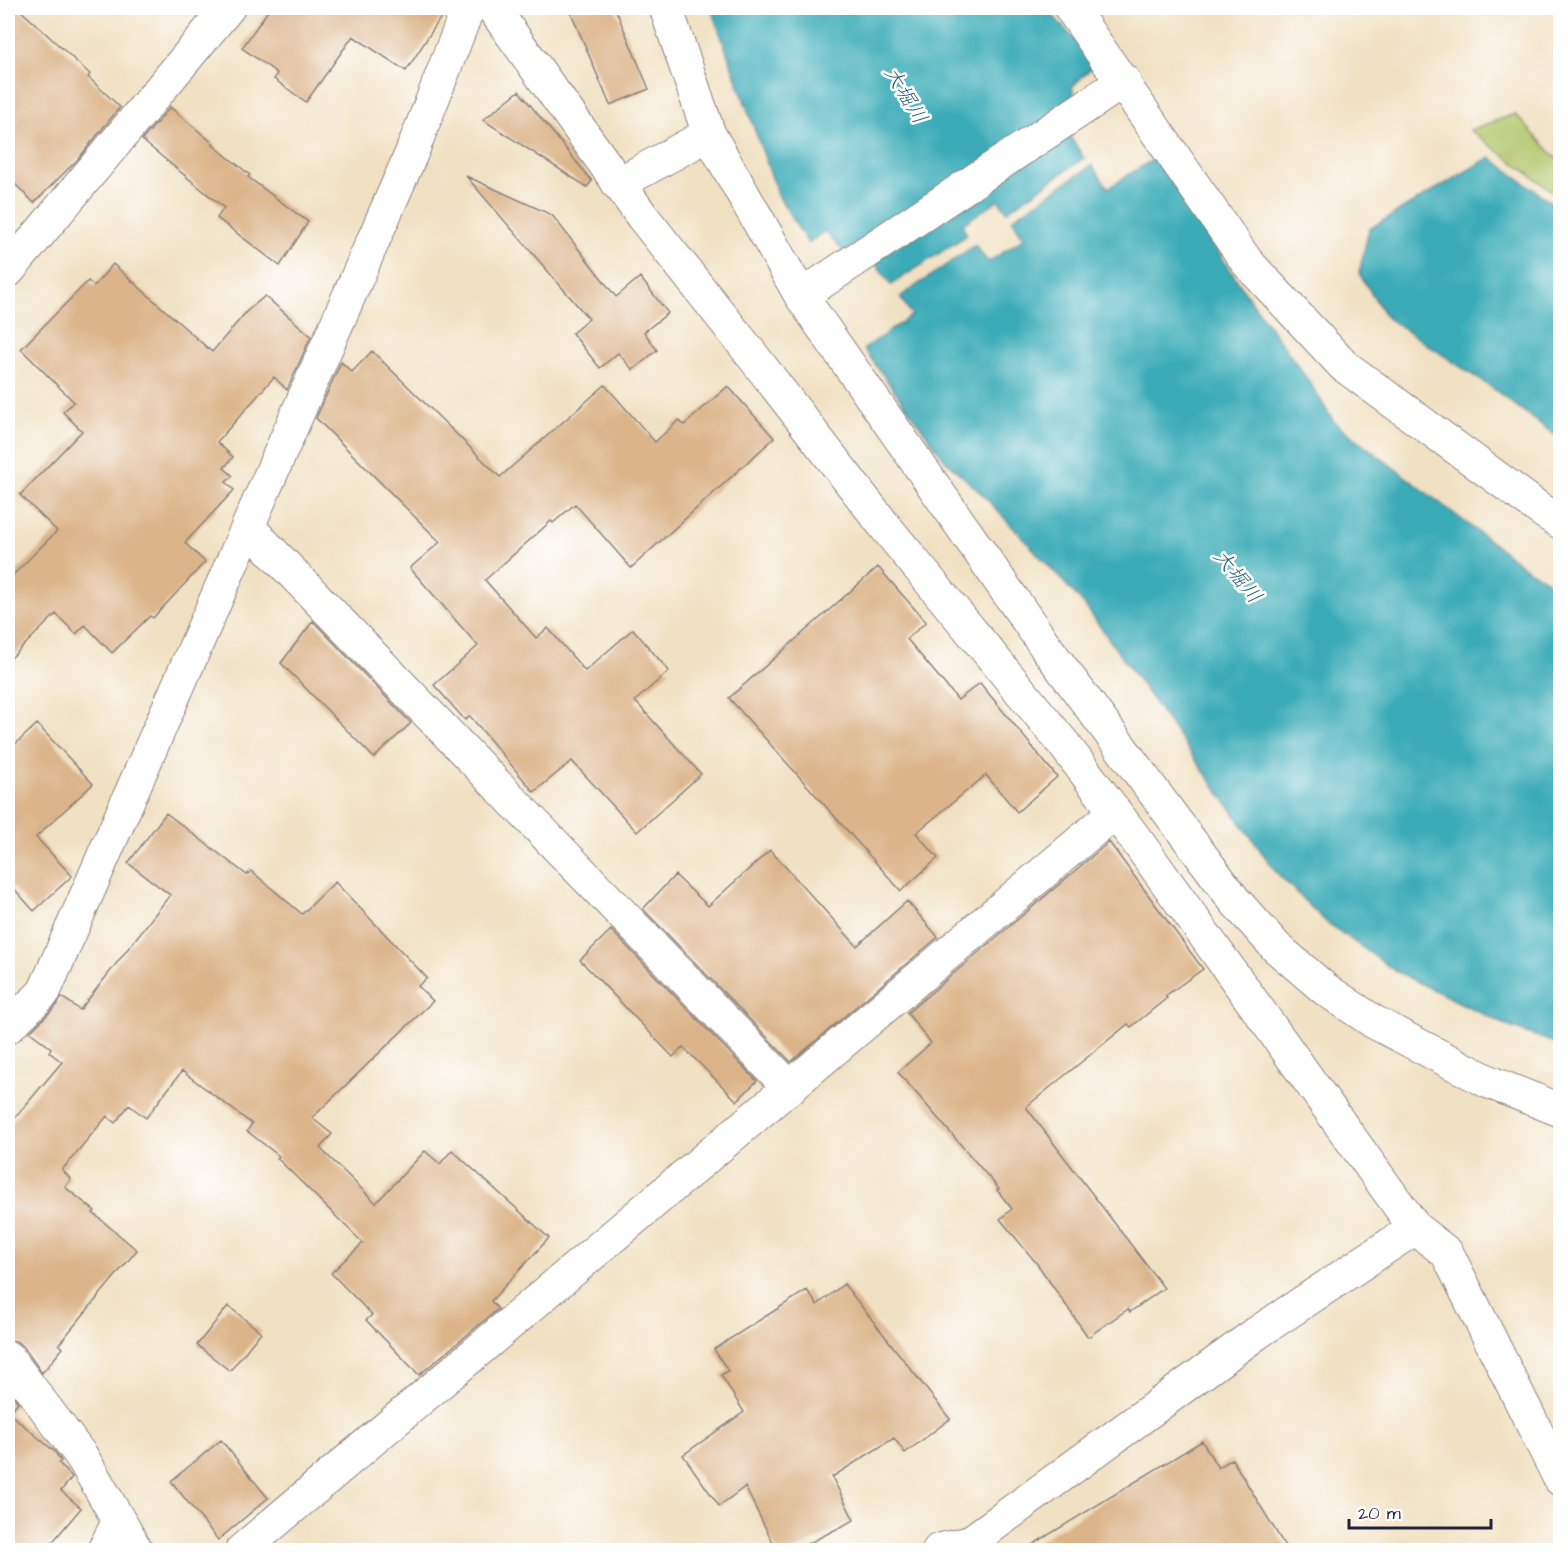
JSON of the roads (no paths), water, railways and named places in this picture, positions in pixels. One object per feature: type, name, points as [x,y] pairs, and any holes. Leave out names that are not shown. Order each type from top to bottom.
[{"type":"street","points":[[8,271],[228,8]]},
{"type":"street","points":[[8,1027],[44,992],[412,152],[468,8]]},
{"type":"street","points":[[493,8],[618,184],[875,515],[1063,743],[1415,1228],[1447,1254],[1560,1479]]},
{"type":"street","points":[[666,8],[709,134],[801,296],[1046,648],[1235,901],[1276,947],[1325,989],[1374,1022],[1489,1082],[1560,1110]]},
{"type":"street","points":[[1071,8],[1124,81],[1247,262],[1343,365],[1560,522]]},
{"type":"street","points":[[801,296],[1124,81]]},
{"type":"street","points":[[618,184],[709,134]]},
{"type":"street","points":[[248,527],[790,1088]]},
{"type":"street","points":[[242,1551],[1115,812]]},
{"type":"street","points":[[939,1551],[969,1543],[1257,1333],[1415,1228]]},
{"type":"street","points":[[8,1358],[82,1456],[136,1551]]},
{"type":"street","points":[[104,1551],[119,1521]]},
{"type":"water","name":"大堀川","points":[[711,8],[1046,8],[1096,63],[1072,87],[1076,101],[844,252],[825,231],[808,244],[778,195]]},
{"type":"water","points":[[1069,135],[1084,158],[1007,211],[998,200],[962,225],[967,235],[891,285],[874,261]]},
{"type":"water","points":[[1490,157],[1560,209],[1560,439],[1495,390],[1386,317],[1359,273],[1369,229]]},
{"type":"water","name":"大堀川","points":[[1155,158],[1249,298],[1310,383],[1334,422],[1524,567],[1560,589],[1560,1045],[1510,1027],[1395,971],[1325,921],[1276,872],[1083,603],[984,496],[945,460],[864,349],[912,315],[900,297],[975,245],[988,262],[1024,238],[1012,219],[1092,165],[1108,188]]}]
